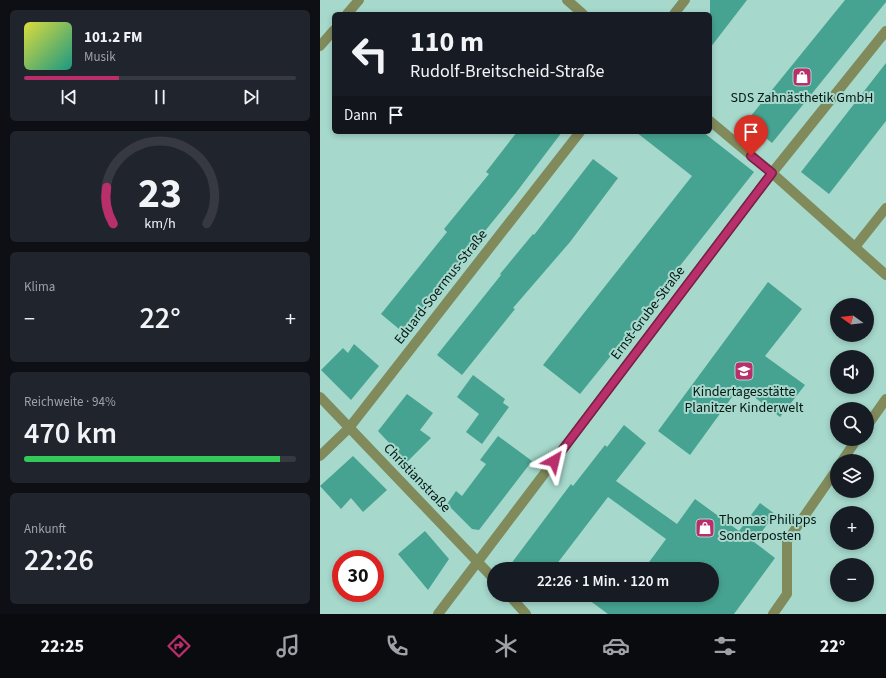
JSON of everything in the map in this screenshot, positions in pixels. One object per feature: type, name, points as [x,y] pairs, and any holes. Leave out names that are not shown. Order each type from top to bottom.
[{"type":"street","points":[[349,12],[359,0]]},
{"type":"street","points":[[567,0],[581,12]]},
{"type":"street","points":[[676,12],[685,0]]},
{"type":"street","name":"Ernst-Grube-Straße","points":[[438,614],[772,173],[886,31]]},
{"type":"street","points":[[320,46],[332,32]]},
{"type":"street","points":[[712,124],[772,173],[886,275]]},
{"type":"street","name":"Eduard-Soermus-Straße","points":[[320,456],[349,428],[578,134]]},
{"type":"street","points":[[855,247],[886,208]]},
{"type":"street","name":"Christianstraße","points":[[320,397],[487,571]]},
{"type":"street","points":[[874,416],[886,399]]},
{"type":"street","points":[[773,614],[787,594],[787,541],[830,479]]},
{"type":"street","points":[[515,602],[526,614]]},
{"type":"building","points":[[710,0],[747,0],[712,45],[712,12],[710,12]]},
{"type":"building","points":[[845,0],[886,0],[886,2],[772,143],[746,122]]},
{"type":"building","points":[[886,63],[886,121],[829,194],[801,172]]},
{"type":"building","points":[[515,134],[560,134],[515,194],[454,269],[455,270],[405,334],[381,314],[447,232],[444,229],[489,174],[486,172]]},
{"type":"building","points":[[639,134],[706,134],[754,172],[653,300],[655,301],[580,394],[543,365],[692,176]]},
{"type":"building","points":[[593,159],[618,178],[570,242],[513,308],[515,309],[462,375],[437,355]]},
{"type":"building","name":"Kindertagesstätte Planitzer Kinderwelt","points":[[768,282],[802,309],[765,356],[805,385],[780,417],[740,386],[690,455],[658,431]]},
{"type":"building","points":[[354,344],[379,366],[351,400],[321,370],[343,348],[348,353]]},
{"type":"building","points":[[473,375],[505,399],[503,403],[509,407],[482,444],[466,432],[479,414],[457,397]]},
{"type":"building","points":[[407,394],[433,413],[420,430],[431,438],[407,462],[378,431]]},
{"type":"building","points":[[624,425],[646,443],[616,481],[677,524],[695,499],[739,531],[760,503],[775,514],[754,542],[775,558],[734,614],[608,614],[592,602],[719,602],[719,562],[649,562],[666,539],[608,497],[558,562],[512,562],[571,484],[573,486],[605,445],[607,447]]},
{"type":"building","points":[[498,436],[532,461],[479,530],[472,529],[447,504],[456,491],[462,496],[486,464],[480,460]]},
{"type":"building","points":[[353,456],[387,490],[363,512],[351,498],[341,509],[320,486]]},
{"type":"building","points":[[425,531],[449,559],[428,590],[398,554]]},
{"type":"place","name":"SDS Zahnästhetik GmbH","points":[[802,77]]},
{"type":"place","name":"Kindertagesstätte Planitzer Kinderwelt","points":[[744,371]]},
{"type":"place","name":"Thomas Philipps Sonderposten","points":[[705,528]]},
{"type":"route","points":[[554,461],[772,173],[751,156]]}]
